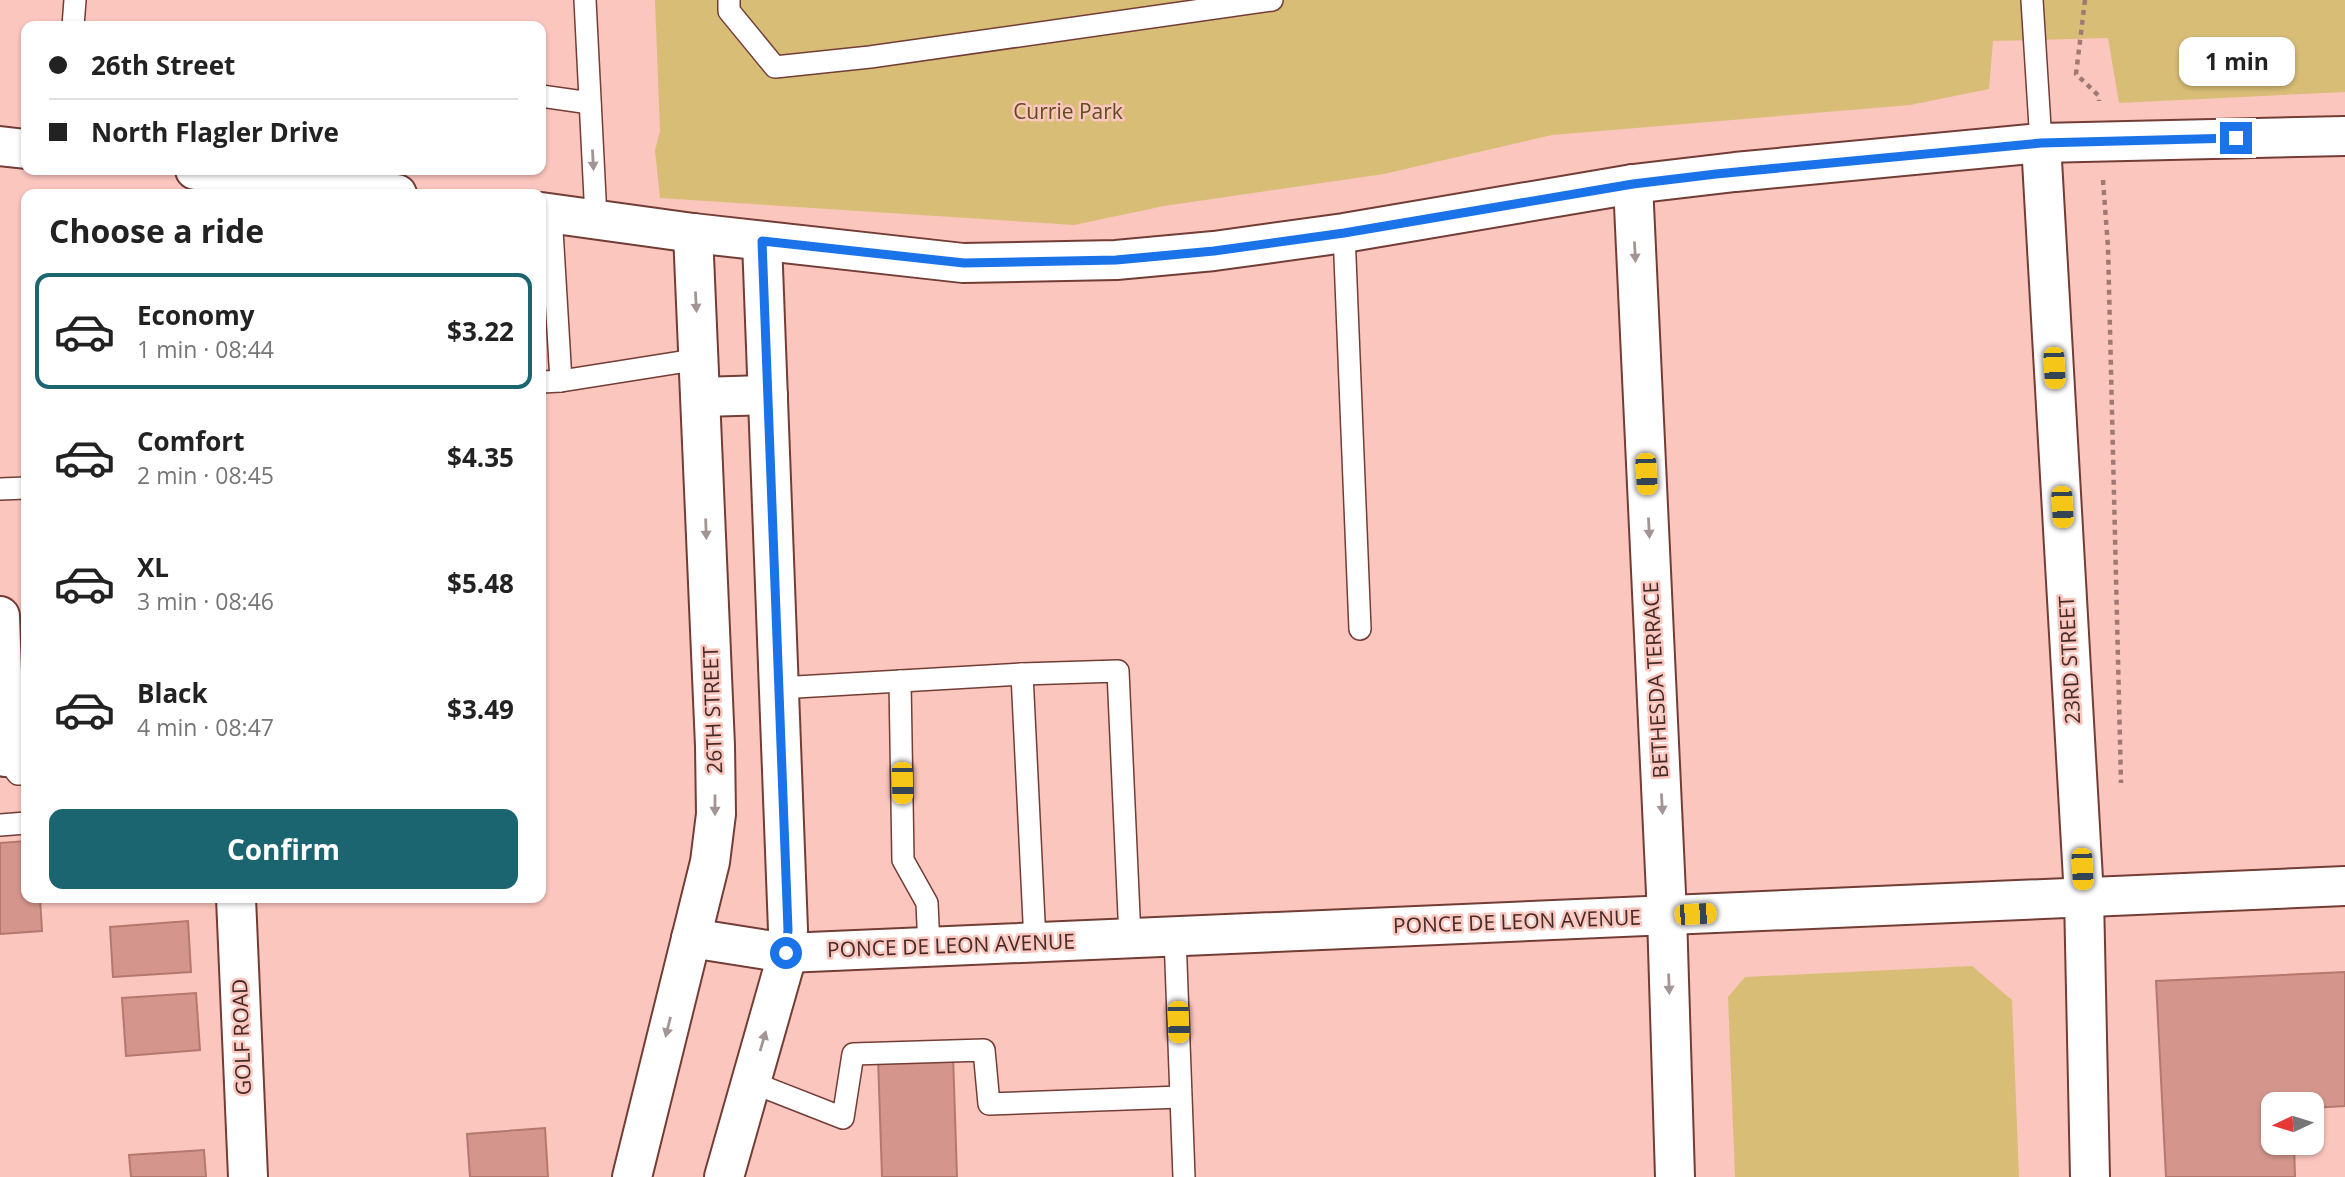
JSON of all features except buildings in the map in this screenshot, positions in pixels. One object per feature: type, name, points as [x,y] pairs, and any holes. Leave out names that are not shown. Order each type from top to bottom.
[{"type":"street","points":[[546,212],[693,233],[964,263],[1116,260],[1214,251],[1344,233],[1633,184],[1726,173],[2041,143],[2345,136]]},
{"type":"street","name":"23RD STREET","points":[[2041,143],[2084,897],[2090,1177]]},
{"type":"street","points":[[0,146],[21,148]]},
{"type":"street","points":[[237,175],[355,189]]},
{"type":"street","name":"BETHESDA TERRACE","points":[[1633,184],[1667,915],[1675,1177]]},
{"type":"street","name":"26TH STREET","points":[[632,1177],[710,862],[716,814],[693,233]]},
{"type":"street","points":[[724,1177],[786,953],[788,930],[762,241]]},
{"type":"street","points":[[701,397],[768,395]]},
{"type":"street","points":[[0,616],[16,765]]},
{"type":"street","name":"PONCE DE LEON AVENUE","points":[[691,938],[786,953],[2345,886]]},
{"type":"street","name":"GOLF ROAD","points":[[236,903],[248,1177]]},
{"type":"lane","points":[[73,21],[75,0]]},
{"type":"lane","points":[[585,0],[596,218]]},
{"type":"lane","points":[[729,0],[729,11],[775,67],[870,57],[1272,0]]},
{"type":"lane","points":[[2032,0],[2041,143]]},
{"type":"lane","points":[[546,97],[590,103]]},
{"type":"lane","points":[[546,212],[551,382],[699,359]]},
{"type":"lane","points":[[1344,233],[1360,629]]},
{"type":"lane","points":[[0,489],[21,488]]},
{"type":"lane","points":[[779,688],[1118,671],[1130,938]]},
{"type":"lane","points":[[1022,674],[1035,942]]},
{"type":"lane","points":[[900,681],[903,860],[927,903],[929,947]]},
{"type":"lane","points":[[0,825],[21,823]]},
{"type":"lane","points":[[1175,936],[1184,1177]]},
{"type":"lane","points":[[751,1082],[843,1118],[853,1054],[984,1050],[989,1104],[1180,1097]]},
{"type":"path","points":[[2085,0],[2076,74],[2099,96]]},
{"type":"path","points":[[2101,141],[2108,247],[2122,797]]},
{"type":"green space","name":"Currie Park","points":[[655,0],[2345,0],[2345,92],[2119,103],[2108,38],[1993,41],[1989,89],[1910,105],[1552,135],[1384,174],[1164,206],[1074,225],[660,198],[655,150],[660,131]]},
{"type":"green space","points":[[1972,966],[2012,1000],[2019,1177],[1735,1177],[1728,997],[1745,977]]},
{"type":"route","points":[[786,953],[788,930],[762,241],[964,263],[1116,260],[1214,251],[1344,233],[1633,184],[1716,174],[2041,143],[2236,138]]}]
